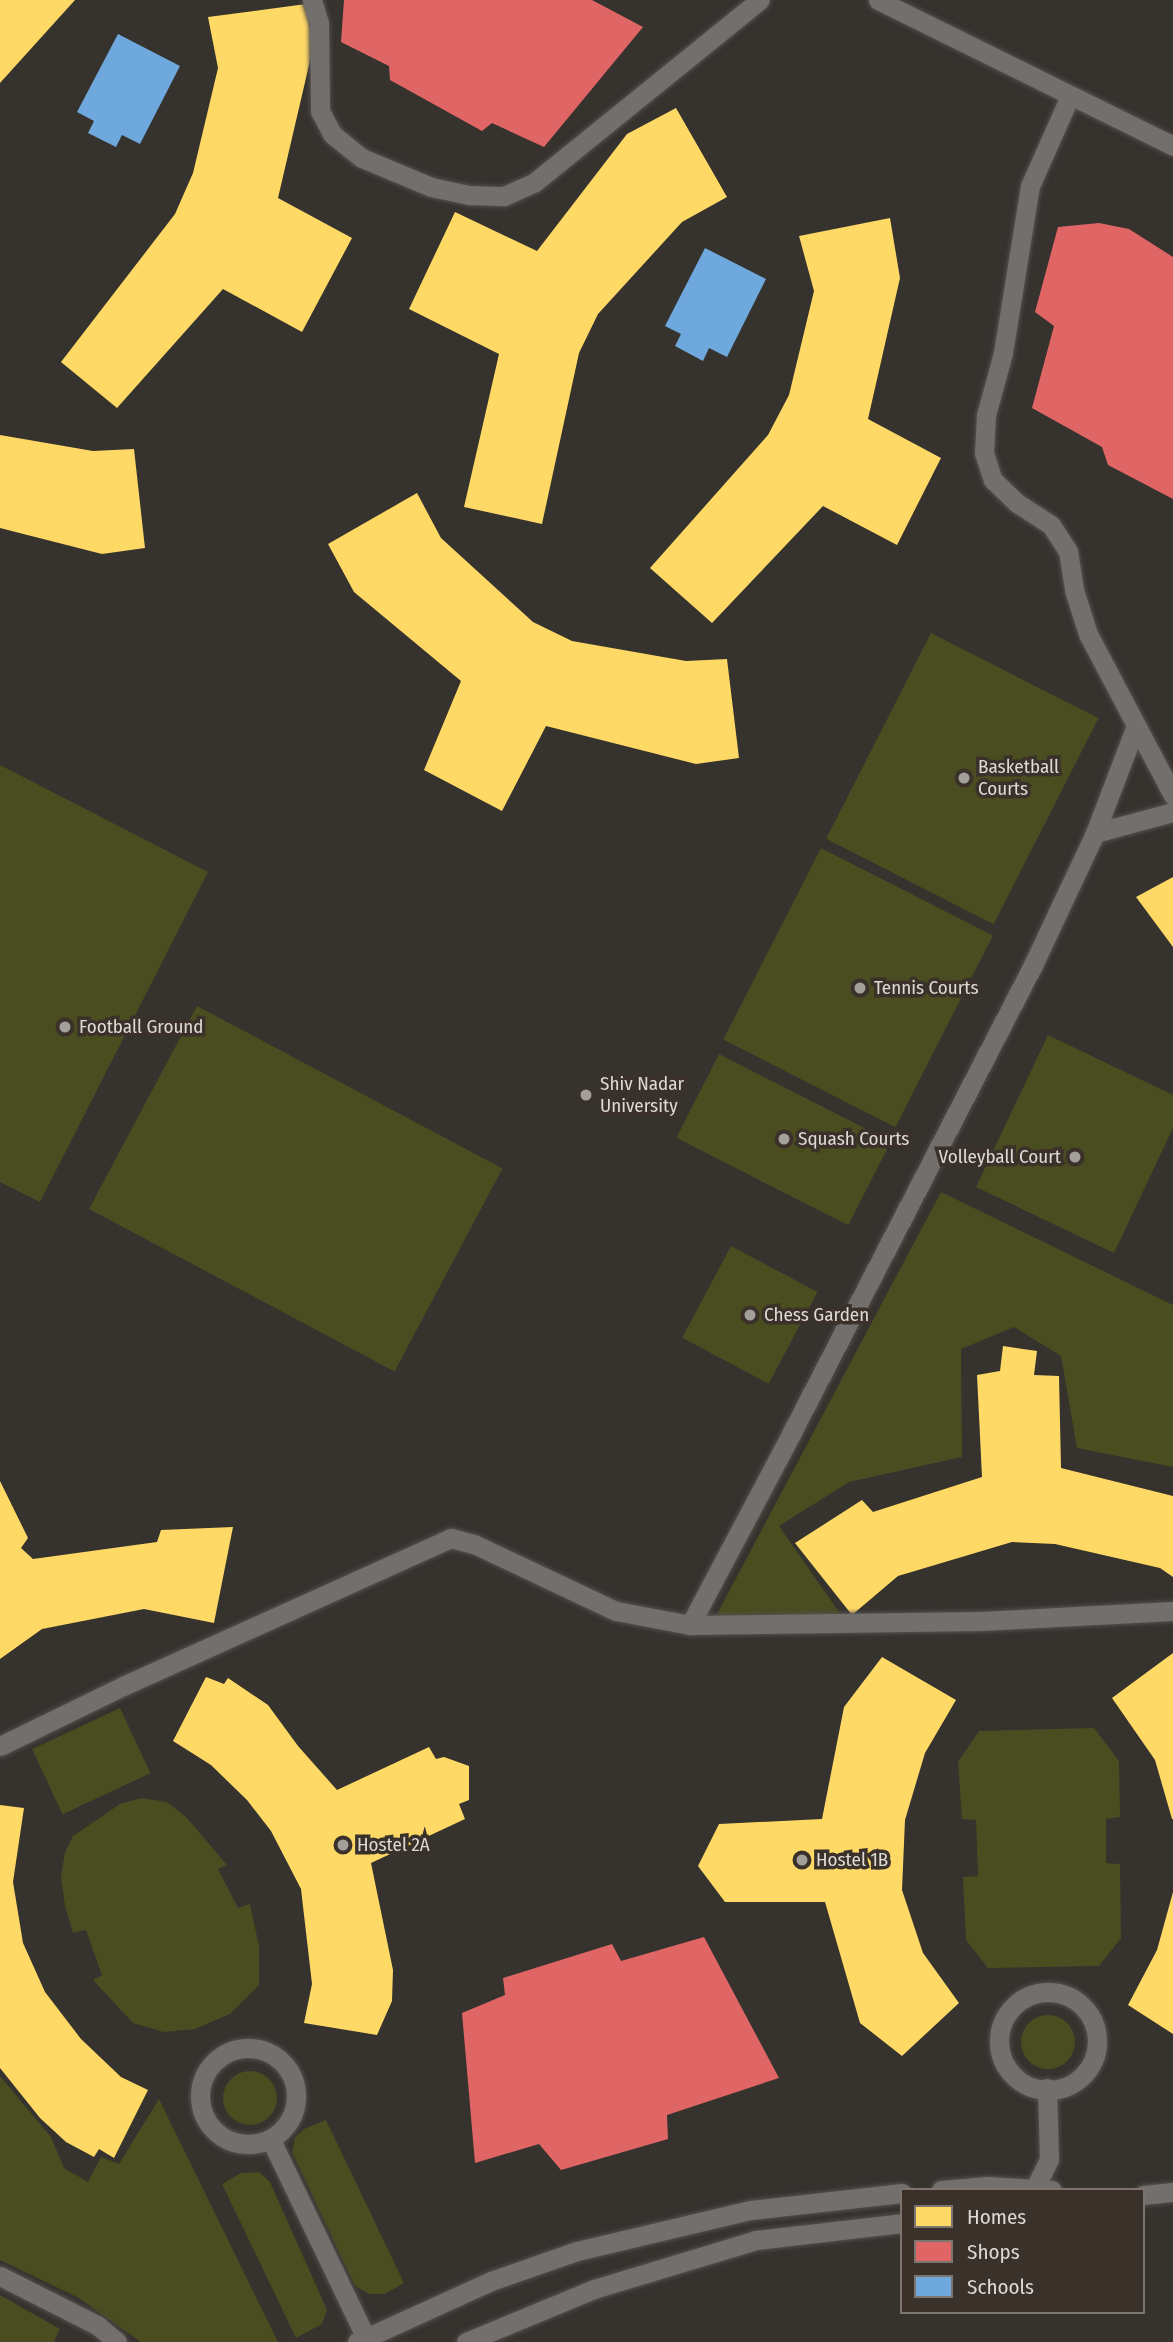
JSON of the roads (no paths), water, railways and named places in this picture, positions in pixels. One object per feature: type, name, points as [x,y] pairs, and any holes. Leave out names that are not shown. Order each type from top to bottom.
[{"type":"lane","points":[[312,0],[319,23],[320,111],[332,134],[362,158],[431,187],[470,195],[505,196],[535,183],[760,0]]},
{"type":"lane","points":[[878,0],[1173,146]]},
{"type":"lane","points":[[1070,96],[1030,186],[1003,353],[986,415],[984,453],[993,480],[1017,503],[1051,525],[1068,551],[1074,590],[1088,634],[1135,728],[1173,795]]},
{"type":"lane","points":[[690,1625],[1033,965],[1094,833],[1135,728]]},
{"type":"lane","points":[[1094,833],[1173,812]]},
{"type":"lane","points":[[0,1746],[111,1692],[451,1538],[474,1544],[616,1611],[690,1625],[981,1621],[1173,1611]]},
{"type":"lane","points":[[1044,1992],[1060,1993],[1075,2000],[1087,2011],[1094,2025],[1097,2041],[1095,2057],[1087,2072],[1060,2089],[1047,2088],[1028,2086],[1014,2077],[1004,2065],[999,2049],[999,2033],[1014,2004],[1028,1996],[1044,1992]]},
{"type":"lane","points":[[242,2048],[265,2050],[279,2058],[290,2070],[296,2085],[293,2116],[271,2140],[256,2145],[224,2139],[212,2129],[203,2115],[201,2083],[208,2068],[220,2056],[242,2048]]},
{"type":"lane","points":[[1044,2188],[1049,2159],[1047,2088]]},
{"type":"lane","points":[[271,2140],[361,2340],[491,2281],[577,2251],[751,2210],[900,2193]]},
{"type":"lane","points":[[1145,2195],[1173,2192]]},
{"type":"lane","points":[[466,2342],[594,2289],[756,2240],[900,2223]]},
{"type":"lane","points":[[0,2276],[97,2325],[117,2342]]},
{"type":"place","name":"Basketball Courts","points":[[964,778]]},
{"type":"place","name":"Tennis Courts","points":[[860,988]]},
{"type":"place","name":"Football Ground","points":[[65,1027]]},
{"type":"place","name":"Shiv Nadar University","points":[[586,1095]]},
{"type":"place","name":"Squash Courts","points":[[784,1139]]},
{"type":"place","name":"Volleyball Court","points":[[1075,1157]]},
{"type":"place","name":"Chess Garden","points":[[750,1315]]},
{"type":"place","name":"Hostel 2A","points":[[343,1845]]},
{"type":"place","name":"Hostel 1B","points":[[802,1860]]}]
